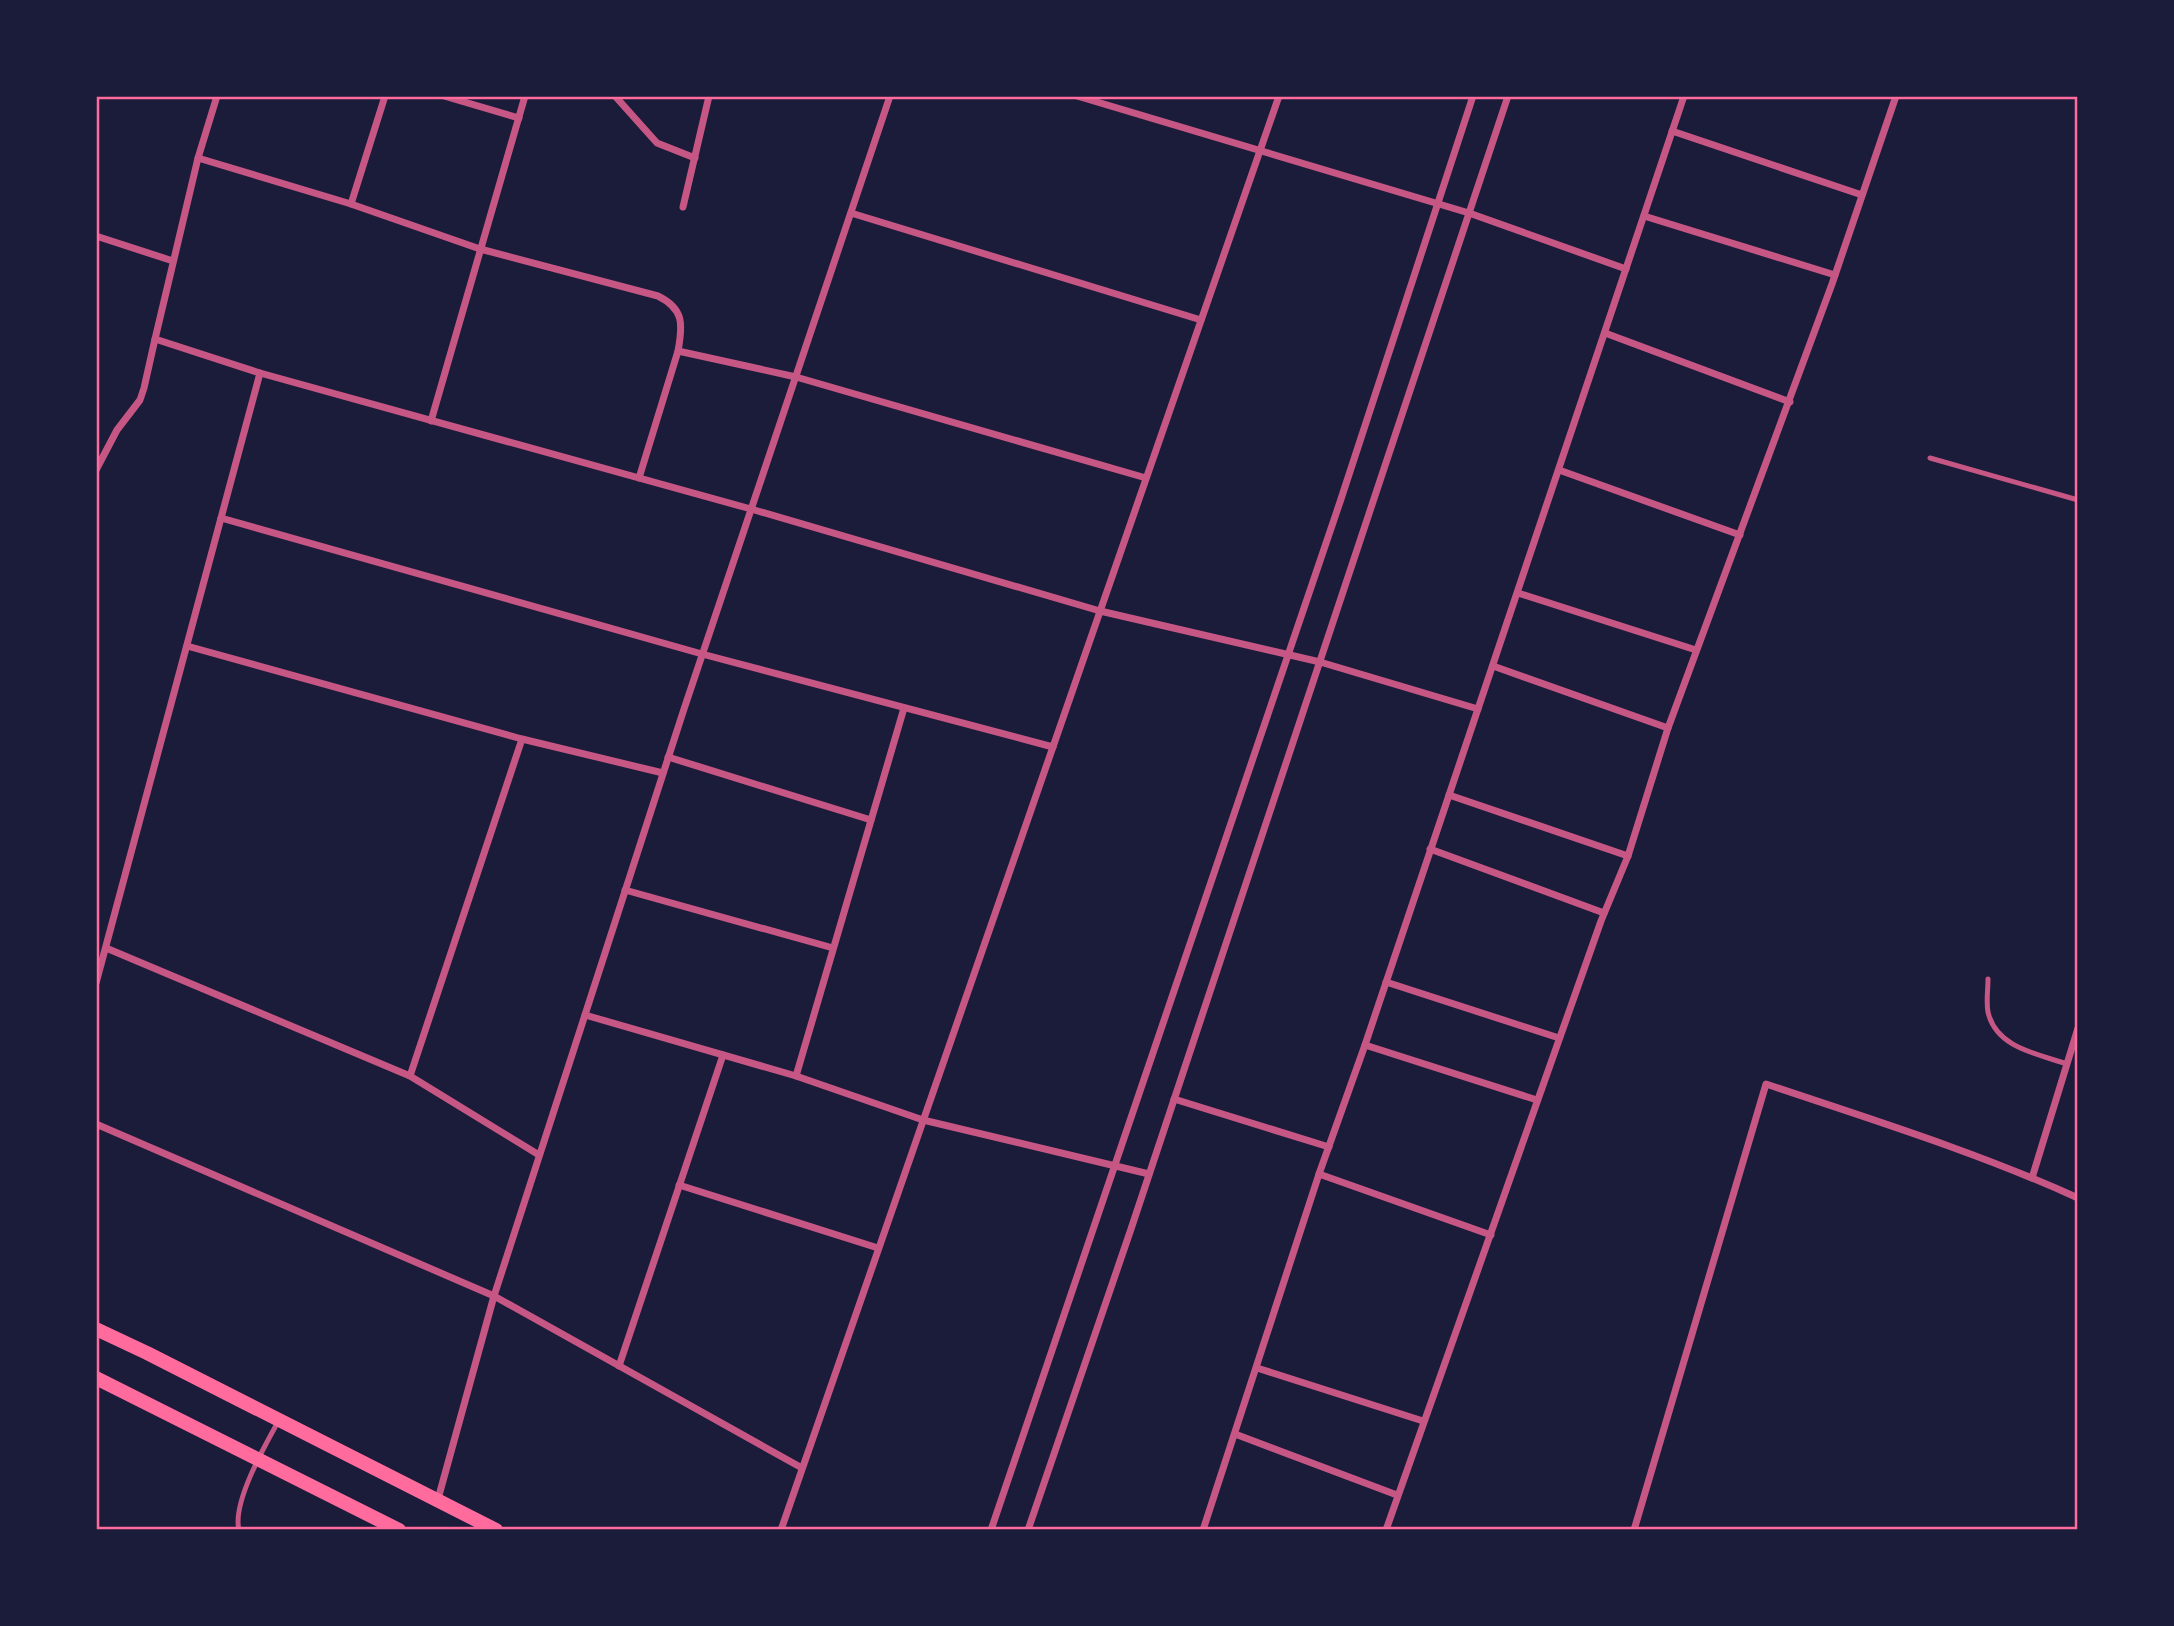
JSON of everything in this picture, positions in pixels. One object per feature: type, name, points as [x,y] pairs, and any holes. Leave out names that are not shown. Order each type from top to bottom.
[{"type":"main road","points":[[96,1329],[496,1530]]},
{"type":"main road","points":[[96,1378],[399,1530]]},
{"type":"street","points":[[96,470],[117,429],[140,400],[145,388],[198,158],[217,96]]},
{"type":"street","points":[[351,204],[385,96]]},
{"type":"street","points":[[444,96],[519,118]]},
{"type":"street","points":[[431,421],[525,96]]},
{"type":"street","points":[[615,96],[657,143],[695,158]]},
{"type":"street","points":[[683,207],[709,96]]},
{"type":"street","points":[[438,1499],[494,1296],[539,1156],[702,654],[890,96]]},
{"type":"street","points":[[1077,96],[1469,213],[1626,269]]},
{"type":"street","points":[[781,1530],[1279,96]]},
{"type":"street","points":[[991,1530],[1287,656],[1473,96]]},
{"type":"street","points":[[1028,1530],[1508,96]]},
{"type":"street","points":[[1203,1530],[1319,1174],[1450,795],[1684,96]]},
{"type":"street","points":[[1386,1530],[1559,1038],[1604,913],[1628,856],[1668,728],[1790,402],[1896,96]]},
{"type":"street","points":[[1672,131],[1862,195]]},
{"type":"street","points":[[198,158],[351,204],[480,249],[658,296],[668,301],[680,315],[681,334],[639,478]]},
{"type":"street","points":[[851,213],[1201,320]]},
{"type":"street","points":[[1644,216],[1835,275]]},
{"type":"street","points":[[96,236],[173,261]]},
{"type":"street","points":[[1605,333],[1790,402]]},
{"type":"street","points":[[155,339],[260,373],[751,509],[1100,611],[1320,662],[1478,709]]},
{"type":"street","points":[[678,351],[796,377],[1146,478]]},
{"type":"street","points":[[96,983],[260,373]]},
{"type":"street","points":[[1559,470],[1740,535]]},
{"type":"street","points":[[221,517],[702,654],[1052,747]]},
{"type":"street","points":[[1518,593],[1696,650]]},
{"type":"street","points":[[187,646],[522,739],[663,773]]},
{"type":"street","points":[[1493,666],[1668,728]]},
{"type":"street","points":[[796,1076],[904,708]]},
{"type":"street","points":[[410,1076],[522,739]]},
{"type":"street","points":[[668,757],[871,820]]},
{"type":"street","points":[[1450,795],[1628,856]]},
{"type":"street","points":[[1430,849],[1604,913]]},
{"type":"street","points":[[625,890],[833,948]]},
{"type":"street","points":[[106,948],[410,1076],[539,1156]]},
{"type":"street","points":[[1386,982],[1559,1038]]},
{"type":"street","points":[[585,1015],[796,1076],[923,1120],[1149,1174]]},
{"type":"street","points":[[2032,1178],[2078,1028]]},
{"type":"street","points":[[1365,1045],[1537,1100]]},
{"type":"street","points":[[619,1366],[723,1055]]},
{"type":"street","points":[[1634,1530],[1766,1084],[1891,1126],[2032,1178],[2078,1198]]},
{"type":"street","points":[[1174,1099],[1329,1147]]},
{"type":"street","points":[[96,1125],[494,1296],[802,1468]]},
{"type":"street","points":[[1319,1174],[1491,1235]]},
{"type":"street","points":[[679,1185],[878,1248]]},
{"type":"street","points":[[1257,1368],[1423,1421]]},
{"type":"street","points":[[1235,1434],[1398,1495]]},
{"type":"lane","points":[[1930,458],[2078,499]]},
{"type":"lane","points":[[1988,979],[1988,1012],[2001,1035],[2017,1047],[2067,1063]]},
{"type":"lane","points":[[239,1530],[237,1512],[258,1457],[279,1420]]}]
